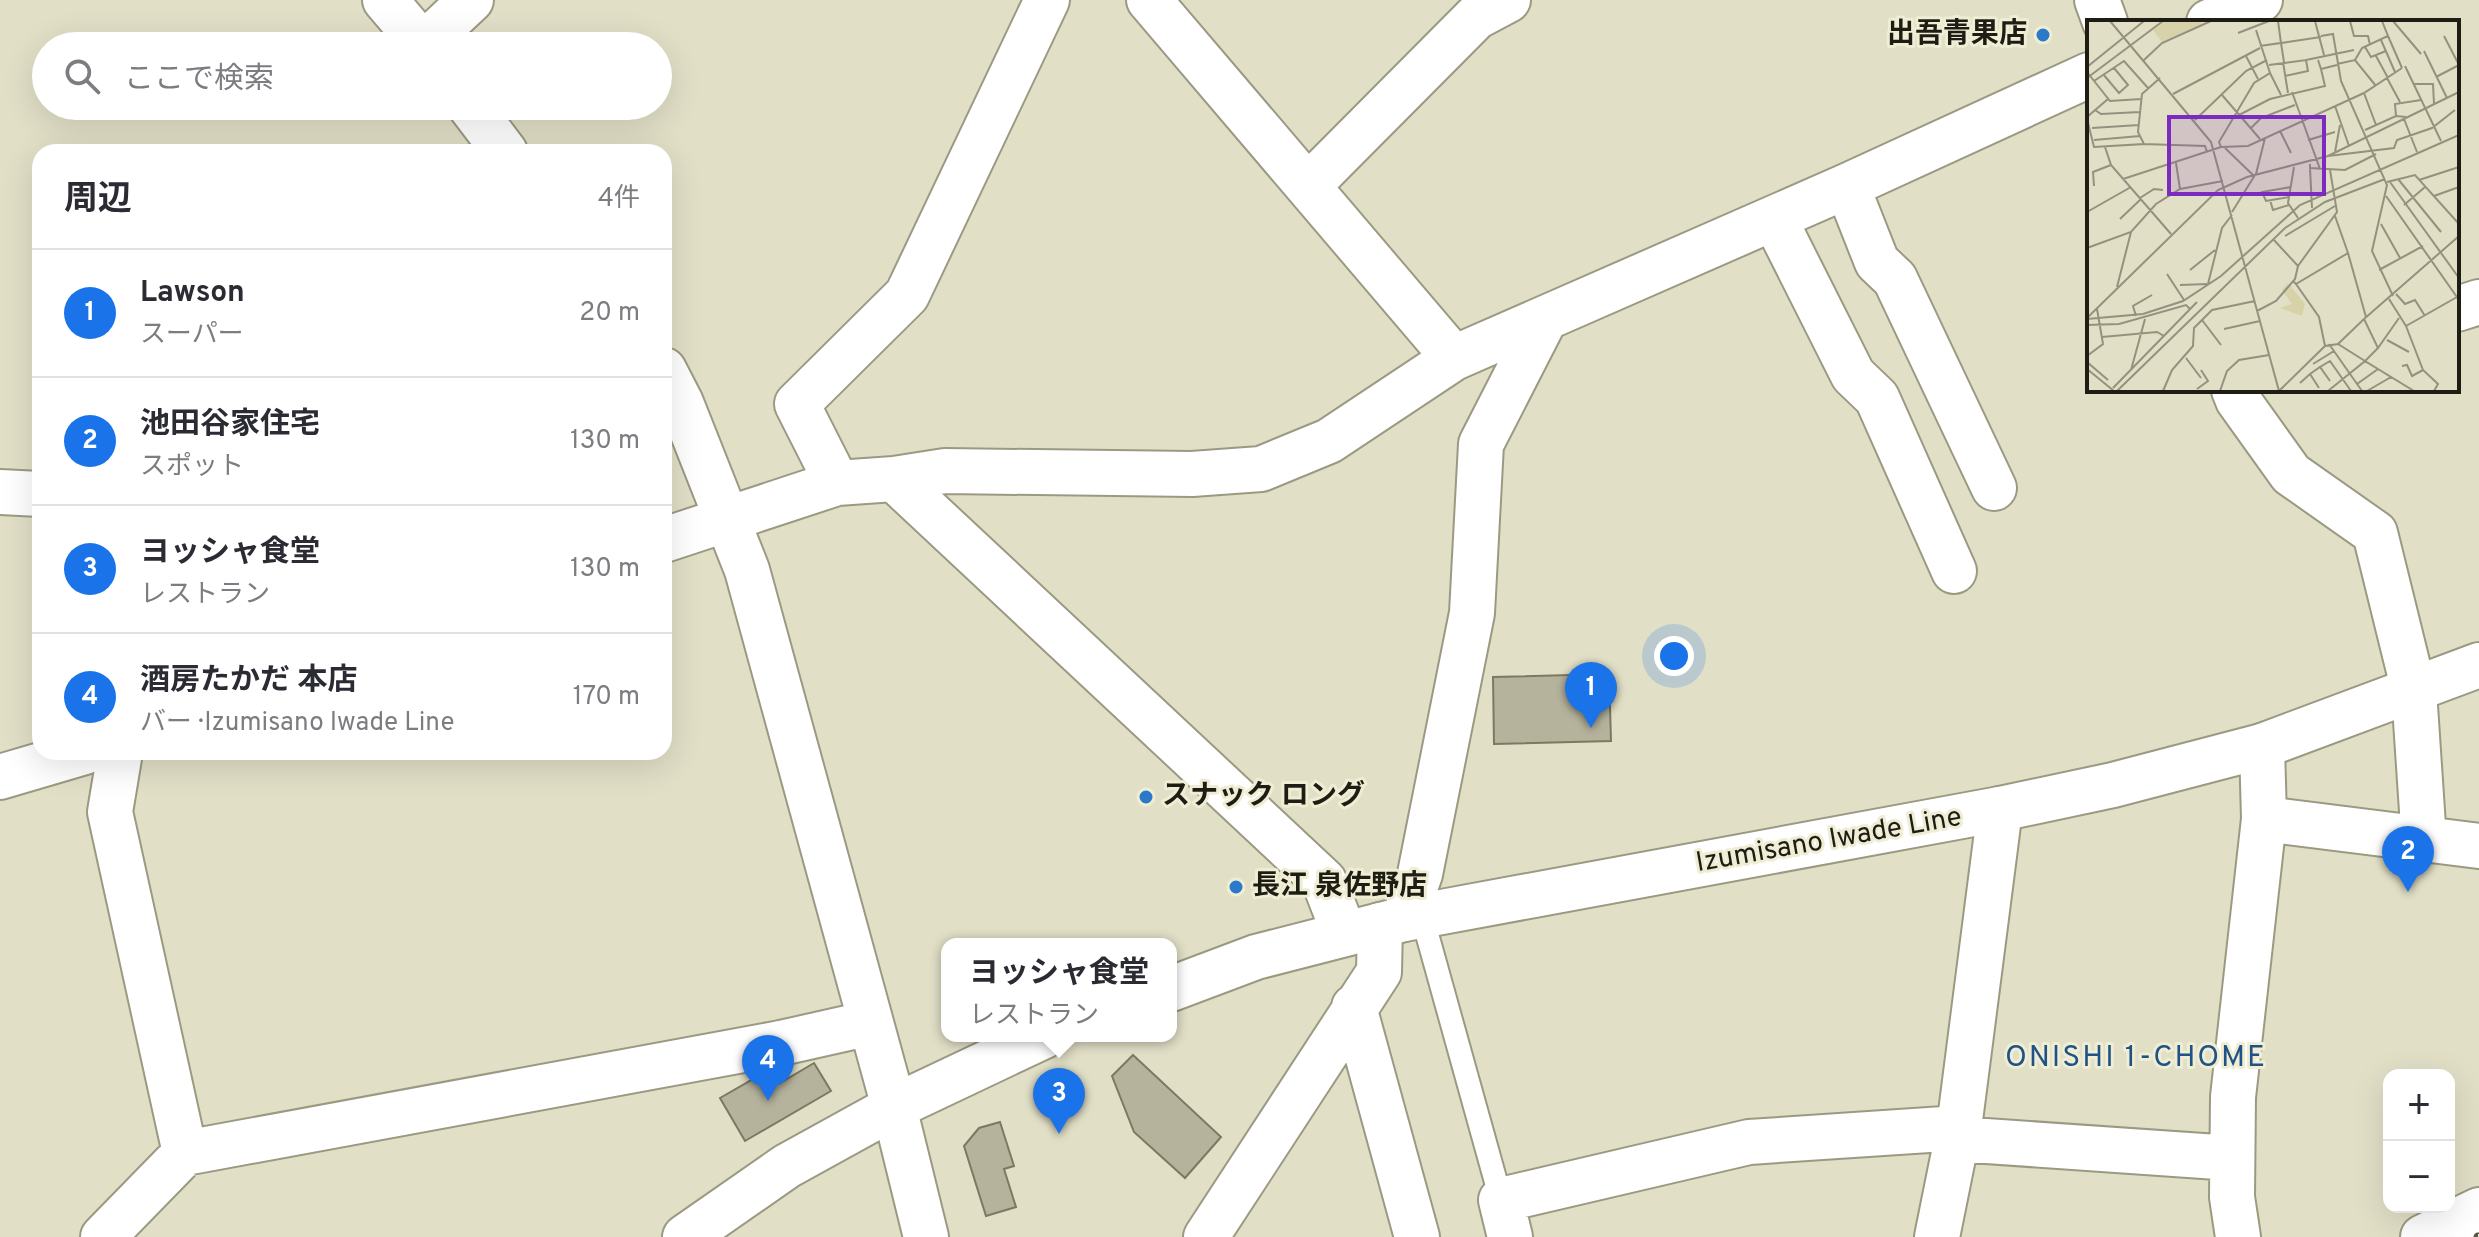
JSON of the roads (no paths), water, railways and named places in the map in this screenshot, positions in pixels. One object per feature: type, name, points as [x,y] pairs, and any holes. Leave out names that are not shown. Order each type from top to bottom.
[{"type":"street","points":[[385,0],[413,32]]},
{"type":"street","points":[[438,32],[471,0]]},
{"type":"street","points":[[837,483],[797,404],[907,295],[1047,0]]},
{"type":"street","points":[[1149,0],[1454,358]]},
{"type":"street","points":[[1309,185],[1476,17],[1508,0]]},
{"type":"street","points":[[2097,0],[2104,20]]},
{"type":"street","points":[[2214,20],[2260,0]]},
{"type":"street","points":[[672,537],[837,483],[945,471],[1192,474],[1261,469],[1329,441],[1454,358],[1847,186],[2087,76]]},
{"type":"street","points":[[481,120],[499,144]]},
{"type":"street","points":[[1847,186],[1877,262],[1895,279],[1994,488]]},
{"type":"street","points":[[1774,218],[1853,375],[1877,398],[1954,571]]},
{"type":"street","points":[[2459,308],[2479,302]]},
{"type":"street","points":[[1206,1237],[1379,972],[1388,923],[1420,874],[1472,613],[1481,444],[1545,319]]},
{"type":"street","points":[[672,386],[747,570],[894,1107],[926,1237]]},
{"type":"street","points":[[2235,392],[2291,474],[2375,533],[2414,691],[2424,841]]},
{"type":"street","points":[[894,479],[1324,881],[1388,923]]},
{"type":"street","points":[[0,492],[32,494]]},
{"type":"street","name":"Izumisano Iwade Line","points":[[1177,987],[1256,957],[1388,923],[2000,809],[2113,785],[2262,746],[2479,665]]},
{"type":"street","points":[[2238,1237],[2232,1197],[2233,1097],[2264,819],[2262,746]]},
{"type":"street","points":[[0,777],[58,760]]},
{"type":"street","points":[[119,760],[110,812],[185,1153]]},
{"type":"street","points":[[1937,1237],[1958,1133],[2000,809]]},
{"type":"street","points":[[2264,819],[2479,846]]},
{"type":"street","points":[[1354,1007],[1417,1237]]},
{"type":"street","points":[[103,1237],[185,1153],[781,1043],[870,1023]]},
{"type":"street","points":[[685,1237],[787,1166],[894,1107],[1031,1042]]},
{"type":"street","points":[[1505,1218],[1749,1142],[1958,1133],[2232,1158]]},
{"type":"street","points":[[2423,1237],[2479,1210]]},
{"type":"lane","points":[[1388,923],[1505,1218]]},
{"type":"place","name":"出吾青果店","points":[[2043,35]]},
{"type":"place","name":"Lawson","points":[[1591,728]]},
{"type":"place","name":"スナック ロング","points":[[1146,797]]},
{"type":"place","name":"長江 泉佐野店","points":[[1236,887]]},
{"type":"place","name":"池田谷家住宅","points":[[2408,892]]},
{"type":"place","name":"酒房たかだ 本店","points":[[768,1101]]},
{"type":"place","name":"ヨッシャ食堂","points":[[1059,1134]]},
{"type":"district","name":"ONISHI 1-CHOME","points":[[2136,1058]]}]
